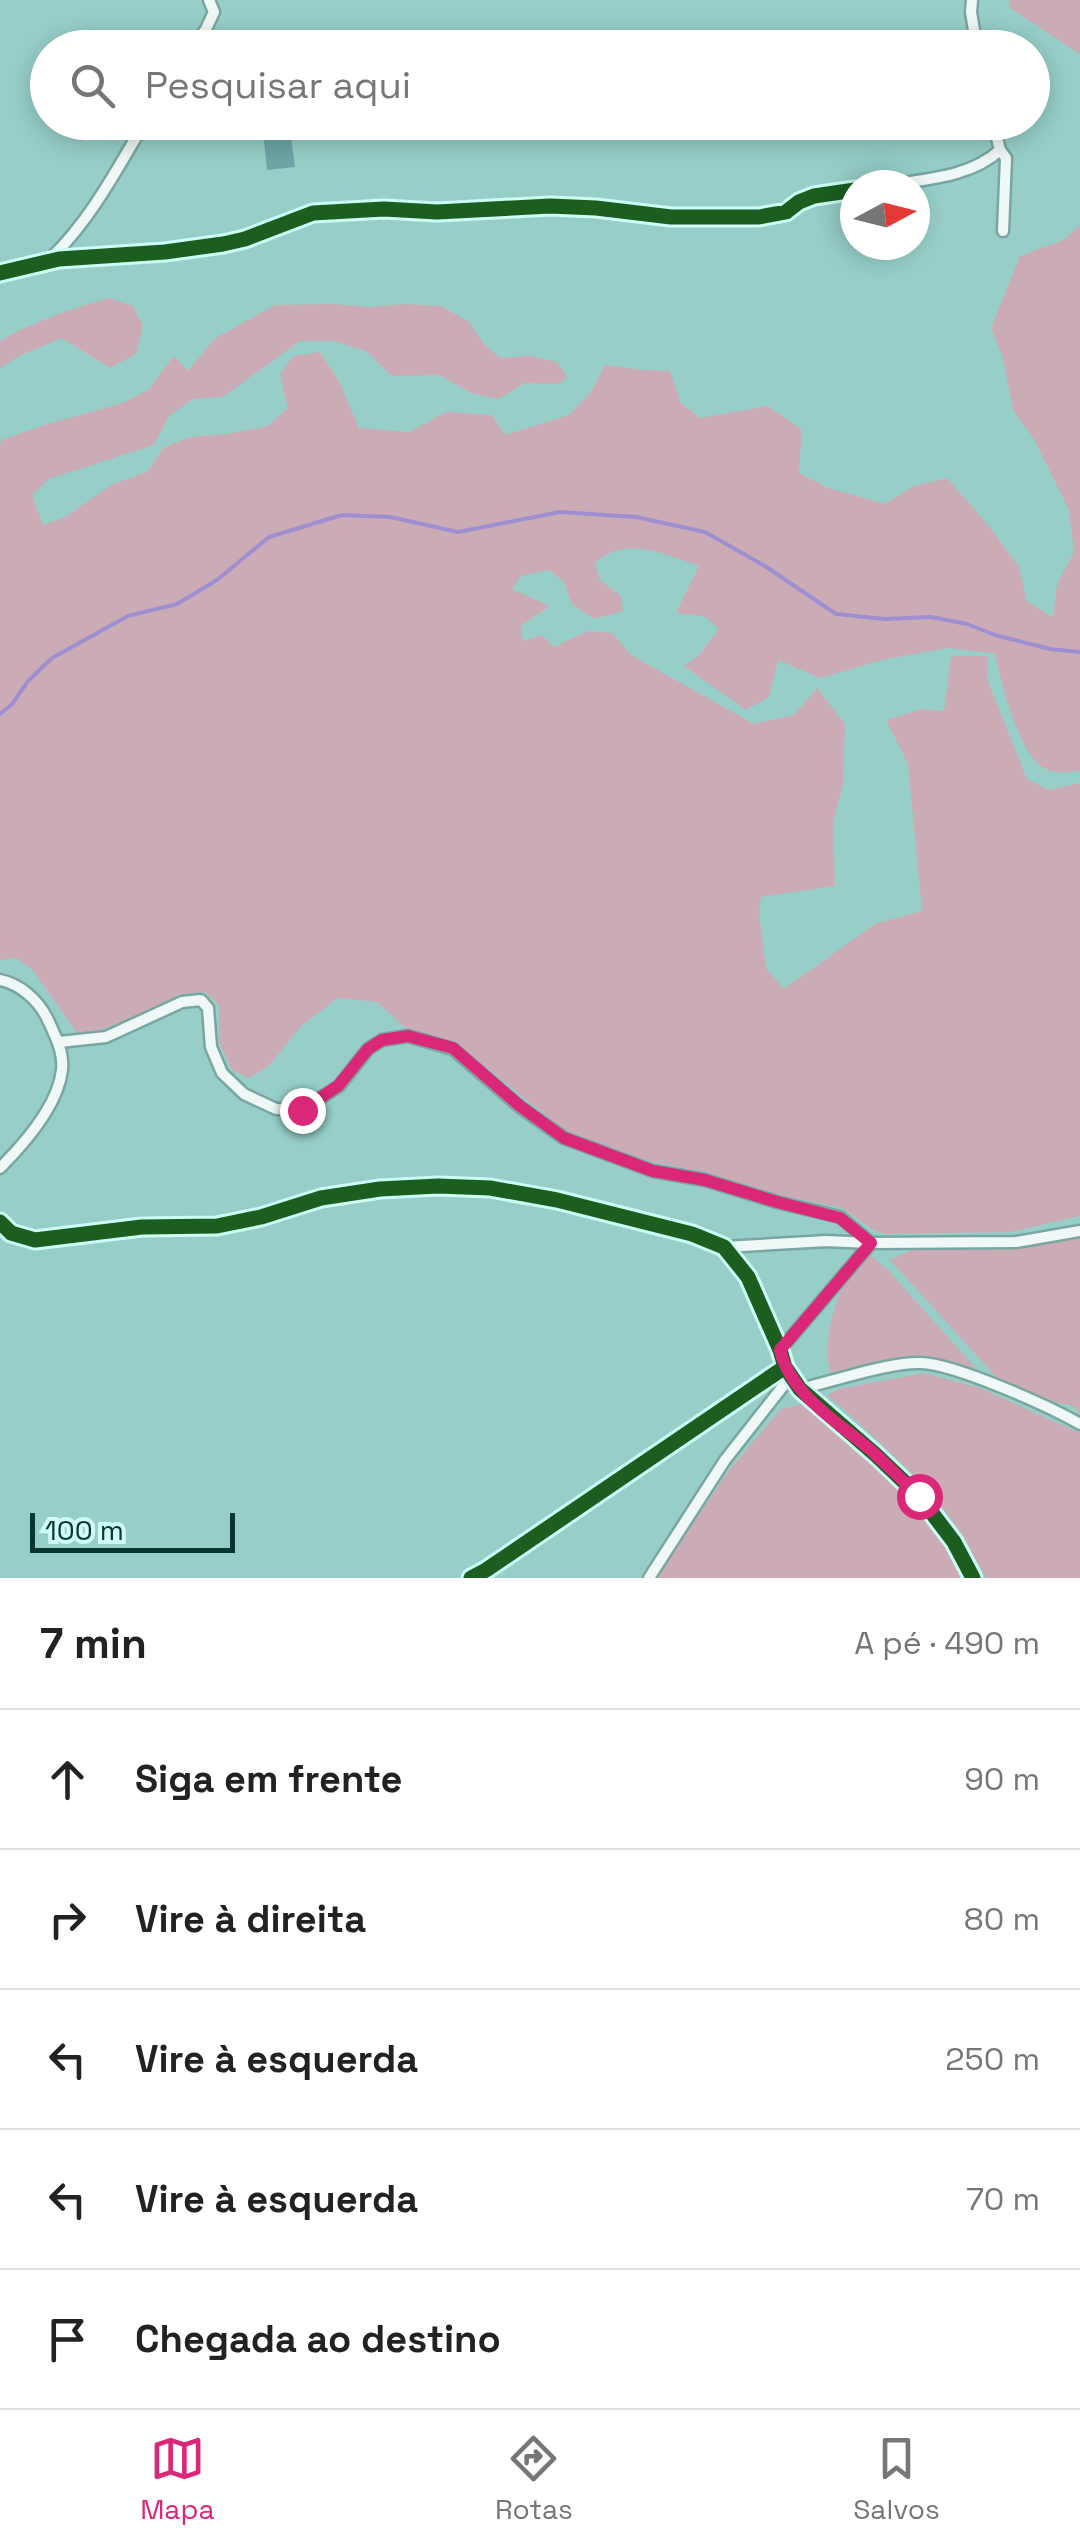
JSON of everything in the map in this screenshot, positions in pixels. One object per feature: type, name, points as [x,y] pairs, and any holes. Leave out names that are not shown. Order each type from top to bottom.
[{"type":"street","points":[[204,30],[214,12],[209,0]]},
{"type":"street","points":[[972,0],[974,30]]},
{"type":"street","points":[[49,260],[68,242],[99,200],[134,140]]},
{"type":"street","points":[[998,140],[1006,158],[1003,231]]},
{"type":"street","points":[[930,177],[968,170],[1000,150]]},
{"type":"street","points":[[0,272],[80,256],[165,252],[223,244],[294,218],[327,212],[550,206],[671,217],[759,218],[786,212],[814,196],[840,192]]},
{"type":"street","points":[[0,980],[25,992],[43,1011],[59,1042],[62,1068],[58,1088],[40,1121],[0,1168]]},
{"type":"street","points":[[59,1042],[106,1037],[182,1002],[201,1000],[208,1008],[210,1047],[222,1074],[244,1094],[276,1109],[302,1110],[338,1086],[368,1049],[382,1040],[408,1036],[453,1048],[564,1138],[653,1171],[705,1180],[840,1218],[871,1243]]},
{"type":"street","points":[[0,1222],[11,1233],[35,1240],[142,1228],[217,1226],[321,1198],[380,1189],[455,1186],[557,1200],[692,1234],[724,1247],[826,1241],[1016,1242],[1080,1230]]},
{"type":"street","points":[[780,1350],[871,1243]]},
{"type":"street","points":[[724,1247],[748,1278],[788,1372],[800,1389],[919,1496],[954,1542],[973,1578]]},
{"type":"street","points":[[800,1389],[922,1363],[962,1372],[1080,1424]]},
{"type":"street","points":[[471,1578],[788,1372]]},
{"type":"street","points":[[649,1578],[725,1460],[788,1372]]},
{"type":"shaded area","points":[[1009,0],[1080,0],[1080,54],[1050,34],[1050,30],[1044,30],[1009,7]]},
{"type":"shaded area","points":[[1080,225],[1080,770],[1055,772],[1033,758],[1012,714],[995,654],[949,648],[886,659],[820,678],[778,660],[769,697],[746,710],[684,666],[700,654],[719,629],[706,617],[676,613],[699,566],[632,548],[607,555],[595,563],[600,580],[621,596],[623,611],[594,619],[572,604],[564,582],[549,570],[521,576],[512,589],[550,606],[521,626],[523,641],[542,635],[554,647],[588,631],[612,633],[631,655],[754,724],[794,715],[817,688],[845,724],[843,785],[833,822],[835,886],[761,897],[759,912],[766,968],[784,989],[875,924],[922,911],[908,764],[886,720],[922,709],[944,711],[951,656],[988,656],[987,679],[1027,779],[1049,790],[1080,783],[1080,1216],[1012,1232],[885,1234],[842,1208],[648,1161],[566,1131],[455,1043],[407,1029],[377,1002],[338,998],[302,1025],[268,1067],[249,1078],[232,1070],[219,1042],[219,1005],[205,992],[180,994],[104,1029],[77,1033],[32,969],[16,958],[0,960],[2,440],[123,403],[148,390],[174,356],[188,371],[214,339],[275,305],[441,306],[469,322],[500,358],[531,356],[557,362],[567,377],[558,384],[525,383],[498,399],[471,393],[439,375],[392,376],[366,351],[333,341],[300,341],[223,397],[193,399],[169,416],[154,445],[49,479],[32,495],[43,525],[65,517],[113,484],[147,472],[163,448],[190,437],[268,426],[288,408],[280,375],[293,356],[320,352],[339,381],[359,428],[410,432],[446,412],[492,415],[505,435],[569,415],[591,392],[605,365],[670,371],[680,402],[700,418],[768,406],[802,430],[799,473],[828,488],[885,504],[914,486],[947,478],[1019,567],[1027,602],[1053,617],[1057,584],[1074,552],[1069,510],[1034,439],[1013,410],[1003,358],[991,328],[1020,256],[1064,240]]},
{"type":"shaded area","points":[[109,298],[133,306],[143,326],[136,354],[110,368],[62,338],[0,368],[0,341],[53,316]]},
{"type":"shaded area","points":[[1080,1236],[1080,1413],[1073,1406],[1038,1399],[997,1378],[890,1260],[912,1250],[1009,1249]]},
{"type":"shaded area","points":[[870,1255],[982,1375],[945,1363],[834,1379],[829,1368],[828,1340],[834,1309],[851,1271]]},
{"type":"shaded area","points":[[924,1373],[980,1388],[1080,1433],[1080,1578],[986,1578],[962,1534],[927,1487],[827,1396],[838,1389]]},
{"type":"shaded area","points":[[802,1404],[831,1421],[926,1516],[955,1562],[960,1578],[656,1578],[730,1469],[781,1409]]},
{"type":"building","points":[[264,140],[291,140],[295,167],[267,170]]},
{"type":"waterway","points":[[0,714],[52,658],[128,616],[177,604],[217,580],[269,537],[342,515],[390,517],[458,532],[560,512],[636,517],[705,532],[765,566],[836,614],[885,619],[931,617],[1050,649],[1080,652]]},
{"type":"cycle path","points":[[0,273],[59,259],[223,244],[313,213],[550,206],[671,217],[759,217],[786,212],[814,196],[840,192]]},
{"type":"cycle path","points":[[0,1222],[11,1233],[35,1240],[142,1227],[217,1226],[321,1198],[438,1186],[490,1188],[557,1200],[692,1234],[724,1247],[748,1277],[785,1367],[800,1389],[919,1496],[954,1542],[973,1578]]},
{"type":"cycle path","points":[[471,1578],[785,1367]]},
{"type":"route","points":[[302,1110],[338,1086],[368,1049],[382,1040],[408,1036],[453,1048],[564,1138],[653,1171],[705,1180],[840,1218],[871,1243],[780,1350],[785,1368],[800,1389],[919,1496]]}]
